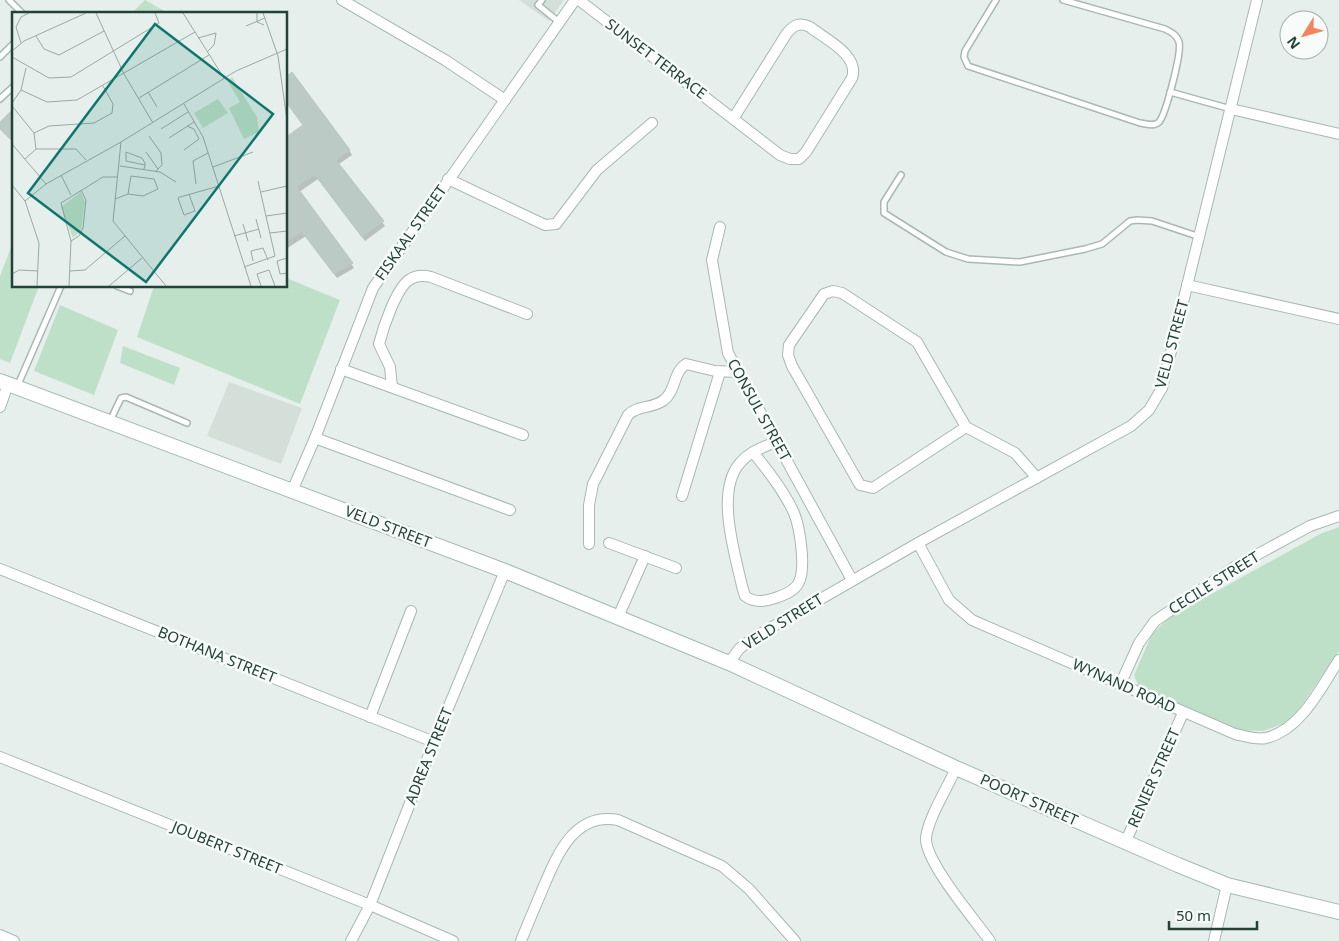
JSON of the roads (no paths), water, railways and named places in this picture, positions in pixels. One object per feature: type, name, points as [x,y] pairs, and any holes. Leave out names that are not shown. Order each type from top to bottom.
[{"type":"street","points":[[342,0],[445,60],[505,100]]},
{"type":"street","name":"FISKAAL STREET","points":[[292,491],[315,438],[373,288],[575,0]]},
{"type":"street","name":"SUNSET TERRACE","points":[[579,0],[780,155],[790,160],[798,159],[806,152],[848,85],[854,72],[852,63],[842,52],[810,27],[804,24],[795,25],[787,34],[734,118]]},
{"type":"street","name":"VELD STREET","points":[[8,384],[505,571],[729,663],[739,649],[753,638],[852,580],[1131,426],[1149,410],[1162,388],[1258,0]]},
{"type":"street","points":[[1231,109],[1339,134]]},
{"type":"street","points":[[448,179],[545,226],[550,226],[561,218],[597,170],[652,123]]},
{"type":"street","name":"CONSUL STREET","points":[[720,227],[713,266],[727,350],[852,580]]},
{"type":"street","points":[[392,387],[390,367],[379,344],[399,291],[411,278],[421,275],[431,277],[527,314]]},
{"type":"street","points":[[1187,285],[1339,318]]},
{"type":"street","points":[[966,427],[874,488],[860,485],[792,366],[788,354],[791,342],[824,294],[833,291],[842,293],[917,342],[966,427],[1015,452],[1037,478]]},
{"type":"street","points":[[589,544],[589,505],[593,484],[628,416],[636,409],[663,401],[669,394],[679,370],[686,364],[720,372],[738,372]]},
{"type":"street","points":[[341,369],[523,435]]},
{"type":"street","points":[[682,496],[720,372]]},
{"type":"street","points":[[0,407],[8,384]]},
{"type":"street","points":[[315,438],[510,510]]},
{"type":"street","points":[[754,452],[794,513],[799,534],[802,564],[799,583],[794,589],[778,597],[758,602],[750,599],[743,591],[729,521],[728,498],[732,476],[740,462],[754,452],[776,442]]},
{"type":"street","name":"CECILE STREET","points":[[1120,685],[1139,643],[1155,621],[1236,566],[1310,526],[1339,516]]},
{"type":"street","points":[[609,543],[676,568]]},
{"type":"street","name":"WYNAND ROAD","points":[[918,543],[943,592],[962,614],[1183,713],[1235,734],[1253,738],[1267,738],[1286,728],[1296,719],[1339,660]]},
{"type":"street","points":[[618,618],[644,556]]},
{"type":"street","name":"BOTHANA STREET","points":[[0,568],[434,742]]},
{"type":"street","name":"ADREA STREET","points":[[352,941],[370,905],[434,742],[505,571]]},
{"type":"street","points":[[370,717],[411,611]]},
{"type":"street","name":"POORT STREET","points":[[729,663],[956,768],[1125,843],[1227,885],[1339,912]]},
{"type":"street","name":"RENIER STREET","points":[[1125,843],[1183,713]]},
{"type":"street","name":"JOUBERT STREET","points":[[0,757],[370,905],[453,941]]},
{"type":"street","points":[[956,768],[928,830],[926,845],[935,866],[990,941]]},
{"type":"street","points":[[521,941],[560,848],[575,831],[591,822],[604,819],[618,820],[722,866],[749,889],[795,941]]},
{"type":"street","points":[[1214,941],[1227,885]]},
{"type":"street","points":[[0,936],[14,941]]},
{"type":"lane","points":[[9,0],[22,12]]},
{"type":"lane","points":[[533,0],[540,2],[559,22]]},
{"type":"lane","points":[[996,0],[964,54],[966,63],[971,68],[1151,125],[1160,121],[1170,92],[1180,46],[1176,37],[1165,29],[1063,0]]},
{"type":"lane","points":[[0,57],[12,45]]},
{"type":"lane","points":[[0,99],[12,88]]},
{"type":"lane","points":[[1170,92],[1231,109]]},
{"type":"lane","points":[[901,175],[884,202],[884,213],[946,252],[962,259],[1020,262],[1085,249],[1102,244],[1130,221],[1137,220],[1152,221],[1200,236]]},
{"type":"lane","points":[[8,384],[60,288]]},
{"type":"lane","points":[[122,288],[130,291]]},
{"type":"lane","points":[[110,422],[121,398],[126,397],[187,423]]}]
